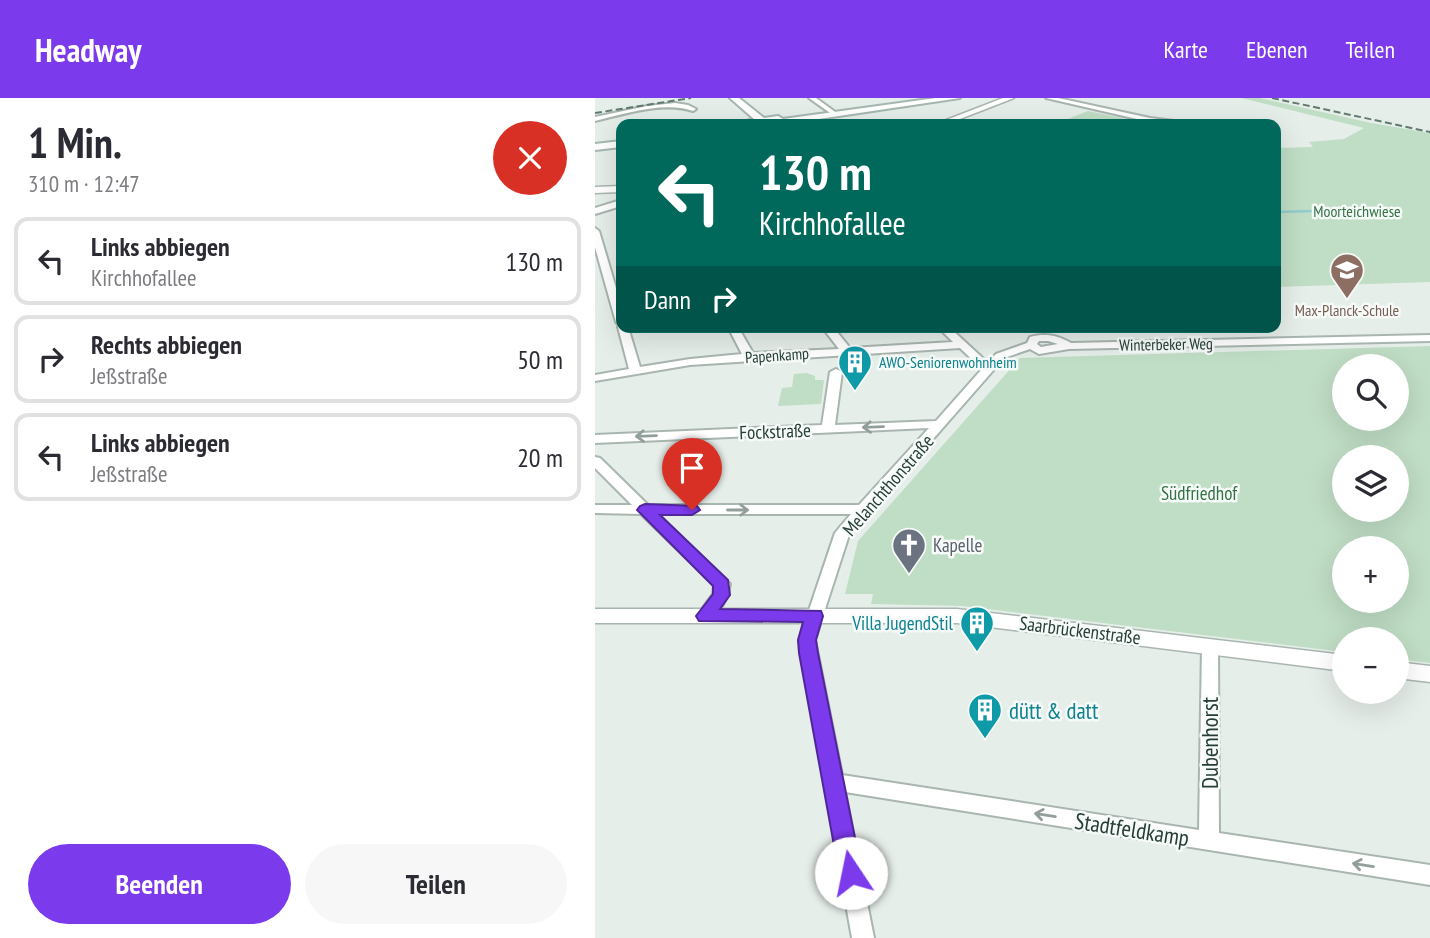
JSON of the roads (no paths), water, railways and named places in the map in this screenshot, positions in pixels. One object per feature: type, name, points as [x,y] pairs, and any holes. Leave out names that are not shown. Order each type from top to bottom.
[{"type":"main road","points":[[793,119],[968,98]]},
{"type":"main road","points":[[737,99],[755,119]]},
{"type":"main road","points":[[595,145],[616,143]]},
{"type":"street","points":[[812,98],[835,114]]},
{"type":"street","points":[[979,110],[999,98]]},
{"type":"street","points":[[954,119],[1010,98]]},
{"type":"street","points":[[1049,98],[1126,116],[1152,119]]},
{"type":"street","points":[[595,119],[661,107],[689,105],[694,109]]},
{"type":"street","points":[[595,190],[616,189]]},
{"type":"street","points":[[595,211],[616,204]]},
{"type":"street","points":[[595,231],[616,304]]},
{"type":"street","points":[[624,333],[635,371]]},
{"type":"street","points":[[736,333],[749,356]]},
{"type":"street","points":[[832,333],[846,349]]},
{"type":"street","points":[[949,333],[988,369]]},
{"type":"street","name":"Winterbeker Weg","points":[[988,369],[1008,351],[1031,345],[1034,339],[1041,337],[1069,346],[1430,338]]},
{"type":"street","name":"Papenkamp","points":[[595,378],[689,362],[749,356],[961,345]]},
{"type":"street","name":"Melanchthonstraße","points":[[863,938],[807,640],[842,533],[988,369]]},
{"type":"street","name":"Fockstraße","points":[[828,429],[836,372]]},
{"type":"street","name":"Fockstraße","points":[[595,439],[941,424]]},
{"type":"street","points":[[595,461],[722,584],[721,595],[705,616]]},
{"type":"street","points":[[595,509],[861,510]]},
{"type":"street","name":"Saarbrückenstraße","points":[[595,617],[957,616],[1332,661]]},
{"type":"street","name":"Dubenhorst","points":[[1209,841],[1210,646]]},
{"type":"street","points":[[1409,671],[1430,674]]},
{"type":"street","name":"Stadtfeldkamp","points":[[833,782],[1430,875]]},
{"type":"waterway","points":[[1281,212],[1315,211]]},
{"type":"railway","points":[[595,113],[691,98]]},
{"type":"railway","points":[[1272,98],[1430,132]]},
{"type":"place","name":"Max-Planck-Schule","points":[[1347,300]]},
{"type":"place","name":"AWO-Seniorenwohnheim","points":[[855,392]]},
{"type":"place","name":"Kapelle","points":[[909,575]]},
{"type":"place","name":"Villa JugendStil","points":[[977,653]]},
{"type":"place","name":"dütt & datt","points":[[985,740]]},
{"type":"park label","name":"Moorteichwiese","points":[[1357,211]]},
{"type":"park label","name":"Südfriedhof","points":[[1199,493]]}]
